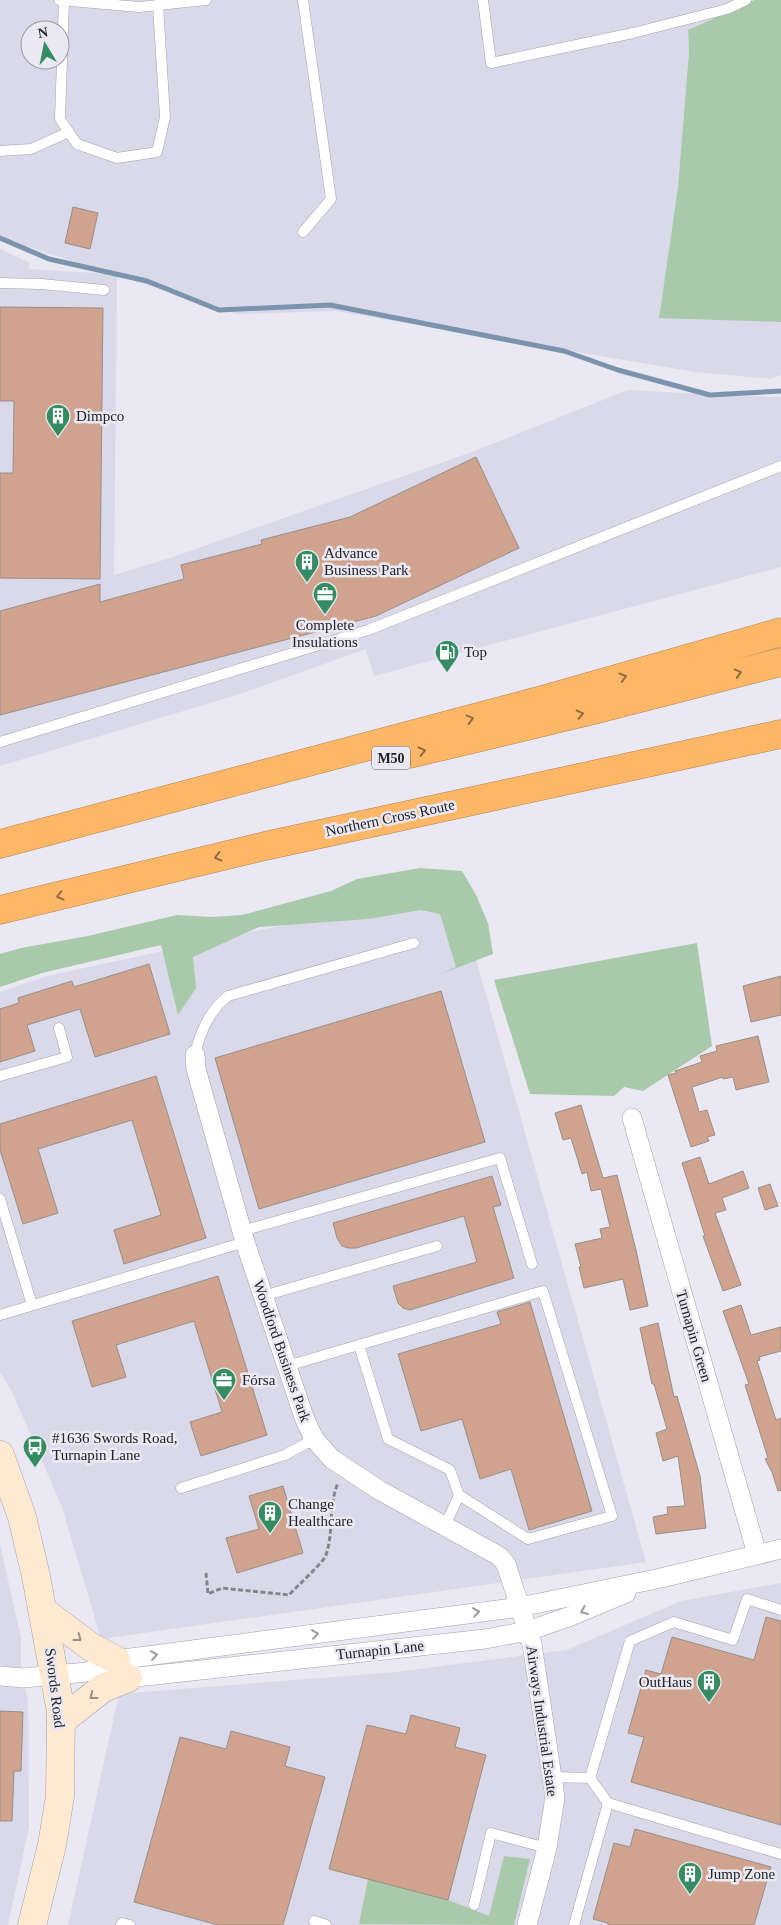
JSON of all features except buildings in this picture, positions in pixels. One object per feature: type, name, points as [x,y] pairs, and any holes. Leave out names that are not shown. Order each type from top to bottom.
[{"type":"highway","name":"M50","points":[[0,844],[533,702],[781,632]]},
{"type":"highway","name":"M50","points":[[0,851],[594,710],[781,662]]},
{"type":"highway","points":[[265,846],[781,716]]},
{"type":"highway","name":"Northern Cross Route","points":[[0,910],[265,846],[781,734]]},
{"type":"main road","name":"Swords Road","points":[[0,1455],[22,1517],[43,1611],[55,1675],[61,1721],[60,1796],[52,1845],[32,1925]]},
{"type":"main road","points":[[43,1611],[122,1669],[104,1688],[61,1721]]},
{"type":"street","name":"Woodford Business Park","points":[[195,1055],[196,1069],[244,1236],[304,1416],[314,1439],[332,1459],[345,1469],[444,1528],[499,1556],[506,1564],[520,1606]]},
{"type":"street","name":"Turnapin Green","points":[[632,1118],[757,1554]]},
{"type":"street","name":"Turnapin Lane","points":[[122,1669],[520,1606],[661,1578],[781,1549]]},
{"type":"street","name":"Turnapin Lane","points":[[0,1676],[23,1678],[476,1640],[528,1631],[572,1616],[661,1578]]},
{"type":"street","name":"Airways Industrial Estate","points":[[520,1606],[532,1644],[555,1797],[547,1848],[527,1925]]},
{"type":"lane","points":[[58,0],[139,7],[206,0]]},
{"type":"lane","points":[[64,0],[60,118],[77,144],[117,158],[157,152],[165,117],[158,5]]},
{"type":"lane","points":[[303,0],[330,199],[303,232]]},
{"type":"lane","points":[[483,0],[491,63],[632,33],[727,9],[746,0]]},
{"type":"lane","points":[[0,151],[30,149],[70,132]]},
{"type":"lane","points":[[0,283],[41,284],[104,290]]},
{"type":"lane","points":[[0,742],[368,630],[781,466]]},
{"type":"lane","points":[[195,1055],[198,1038],[210,1016],[217,1005],[228,996],[414,943]]},
{"type":"lane","points":[[0,1076],[67,1057],[59,1028]]},
{"type":"lane","points":[[0,1315],[244,1236],[500,1158],[532,1264]]},
{"type":"lane","points":[[0,1199],[32,1305]]},
{"type":"lane","points":[[263,1296],[437,1246]]},
{"type":"lane","points":[[287,1366],[543,1291],[612,1516],[528,1539],[459,1495],[450,1470],[388,1439],[359,1345]]},
{"type":"lane","points":[[181,1488],[285,1456],[314,1439]]},
{"type":"lane","points":[[444,1528],[459,1495]]},
{"type":"lane","points":[[590,1778],[630,1641],[674,1622],[734,1640],[747,1599],[781,1610]]},
{"type":"lane","points":[[552,1777],[590,1778]]},
{"type":"lane","points":[[590,1778],[608,1803],[781,1854]]},
{"type":"lane","points":[[574,1925],[608,1803]]},
{"type":"lane","points":[[474,1905],[491,1832],[547,1848]]},
{"type":"lane","points":[[314,1921],[326,1925]]},
{"type":"lane","points":[[121,1925],[122,1923],[130,1925]]},
{"type":"path","points":[[206,1573],[208,1594],[222,1588],[289,1595],[326,1557],[331,1528],[332,1496],[345,1469]]},
{"type":"shaded area","points":[[0,0],[755,0],[688,30],[689,51],[678,187],[659,317],[781,322],[781,375],[771,379],[695,372],[336,311],[237,314],[117,275],[114,575],[170,558],[472,452],[628,390],[781,397],[781,567],[374,676],[366,649],[240,694],[0,766],[0,249],[30,263],[28,269],[113,274],[0,238]]},
{"type":"shaded area","points":[[456,888],[646,1562],[101,1639],[62,1507],[12,1392],[0,1372],[0,992],[47,976]]},
{"type":"shaded area","points":[[0,1545],[21,1637],[21,1666],[28,1701],[29,1827],[8,1925],[0,1925]]},
{"type":"shaded area","points":[[781,1583],[781,1925],[68,1925],[119,1694],[395,1672],[567,1650],[681,1601]]},
{"type":"green space","points":[[755,0],[781,0],[781,322],[659,318],[678,187],[689,51],[688,30]]},
{"type":"green space","points":[[420,868],[462,871],[476,895],[488,923],[493,954],[438,975],[456,967],[440,914],[421,910],[368,919],[259,927],[193,957],[196,988],[178,1015],[161,945],[42,973],[0,987],[0,954],[21,948],[88,936],[177,915],[212,917],[242,915],[331,891],[357,879]]},
{"type":"green space","points":[[697,943],[712,1046],[643,1091],[624,1087],[614,1096],[530,1094],[494,980]]},
{"type":"green space","points":[[504,1856],[530,1859],[514,1925],[359,1924],[368,1879],[448,1900],[489,1916]]},
{"type":"waterway","points":[[0,238],[49,259],[147,281],[219,310],[330,305],[564,351],[618,370],[710,395],[781,391]]},
{"type":"place","name":"Dimpco","points":[[58,437]]},
{"type":"place","name":"Advance Business Park","points":[[307,583]]},
{"type":"place","name":"Complete Insulations","points":[[325,615]]},
{"type":"place","name":"Top","points":[[447,673]]},
{"type":"place","name":"Fórsa","points":[[224,1401]]},
{"type":"place","name":"#1636 Swords Road, Turnapin Lane","points":[[35,1468]]},
{"type":"place","name":"Change Healthcare","points":[[270,1534]]},
{"type":"place","name":"OutHaus","points":[[709,1703]]},
{"type":"place","name":"Jump Zone","points":[[690,1895]]}]
